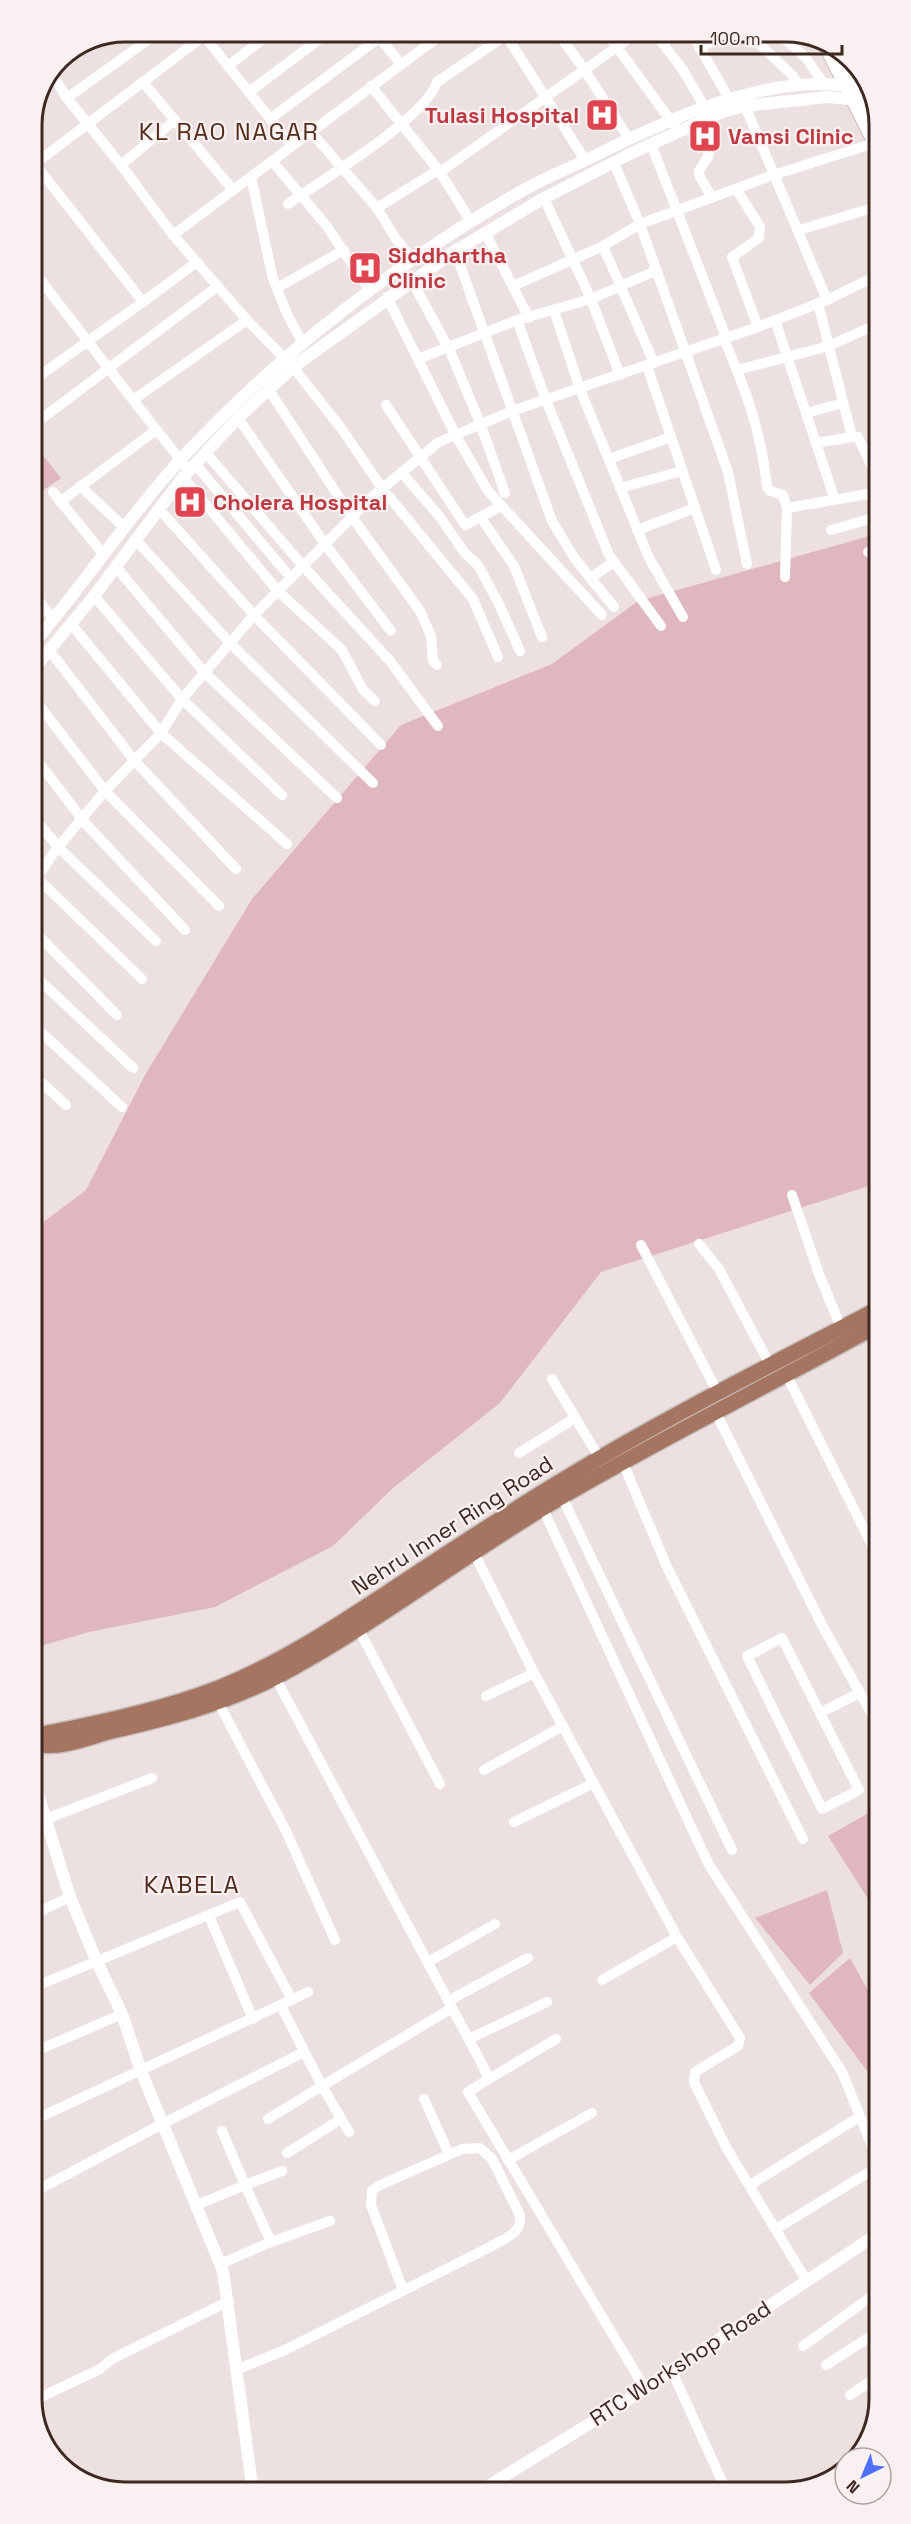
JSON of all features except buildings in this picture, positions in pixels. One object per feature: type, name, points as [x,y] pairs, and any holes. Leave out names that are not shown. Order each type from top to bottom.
[{"type":"main road","points":[[837,59],[860,88]]},
{"type":"main road","points":[[861,90],[868,115]]},
{"type":"main road","name":"Nehru Inner Ring Road","points":[[42,1734],[105,1722],[191,1697],[216,1689],[269,1665],[347,1620],[481,1531],[603,1465],[718,1393],[869,1314]]},
{"type":"main road","name":"Nehru Inner Ring Road","points":[[42,1745],[74,1741],[145,1724],[218,1702],[275,1677],[358,1628],[562,1497],[603,1465],[623,1463],[715,1411],[869,1330]]},
{"type":"street","points":[[67,98],[145,42]]},
{"type":"street","points":[[42,159],[194,42]]},
{"type":"street","points":[[211,42],[292,146]]},
{"type":"street","points":[[228,66],[259,42]]},
{"type":"street","points":[[249,92],[316,42]]},
{"type":"street","points":[[270,119],[370,42]]},
{"type":"street","points":[[386,42],[401,64]]},
{"type":"street","points":[[173,235],[431,42]]},
{"type":"street","points":[[288,204],[401,126],[434,93],[438,82],[494,42]]},
{"type":"street","points":[[512,42],[585,160]]},
{"type":"street","points":[[564,42],[629,139]]},
{"type":"street","points":[[615,42],[679,132]]},
{"type":"street","points":[[377,208],[439,171],[624,42]]},
{"type":"street","points":[[662,42],[683,70],[705,108]]},
{"type":"street","points":[[696,42],[729,99]]},
{"type":"street","points":[[699,48],[710,42]]},
{"type":"street","points":[[757,42],[793,76],[800,86]]},
{"type":"street","points":[[788,42],[806,58],[824,84]]},
{"type":"street","points":[[56,80],[67,98],[173,235],[293,367],[342,428],[382,488],[472,599],[498,657]]},
{"type":"street","points":[[143,82],[233,190]]},
{"type":"street","points":[[42,633],[180,460],[283,357],[413,260],[522,190],[670,120],[729,99],[765,90],[824,84],[861,89]]},
{"type":"street","points":[[371,86],[439,171],[471,222]]},
{"type":"street","points":[[42,660],[189,471],[238,418],[293,367],[387,297],[485,232],[544,198],[651,144],[722,112],[745,106],[827,97],[861,89]]},
{"type":"street","points":[[745,106],[773,176],[799,230],[822,302],[829,346],[852,437]]},
{"type":"street","points":[[121,165],[175,120]]},
{"type":"street","points":[[696,124],[709,155],[699,175],[712,198]]},
{"type":"street","points":[[311,132],[377,208],[396,239],[413,260]]},
{"type":"street","points":[[651,144],[752,407],[763,454],[767,487],[783,495],[787,508],[785,577]]},
{"type":"street","points":[[513,286],[603,246],[640,225],[678,210],[773,176],[869,146]]},
{"type":"street","points":[[272,161],[344,250],[370,291]]},
{"type":"street","points":[[614,163],[640,225],[728,472],[747,564]]},
{"type":"street","points":[[42,173],[142,302]]},
{"type":"street","points":[[251,177],[277,288],[302,342]]},
{"type":"street","points":[[736,190],[760,227],[759,238],[732,257],[758,327]]},
{"type":"street","points":[[544,198],[591,299],[620,375]]},
{"type":"street","points":[[799,230],[869,209]]},
{"type":"street","points":[[485,232],[529,318]]},
{"type":"street","points":[[603,246],[622,285],[650,364],[682,471],[716,570]]},
{"type":"street","points":[[277,288],[344,250]]},
{"type":"street","points":[[455,251],[552,521],[575,559],[614,607]]},
{"type":"street","points":[[42,374],[197,262]]},
{"type":"street","points":[[418,359],[517,320],[591,299],[655,271]]},
{"type":"street","points":[[42,867],[105,791],[161,733],[182,699],[254,615],[382,488],[439,442],[512,411],[758,327],[822,302],[869,279]]},
{"type":"street","points":[[412,281],[448,347],[480,423],[505,493]]},
{"type":"street","points":[[42,282],[189,471],[278,591],[342,650],[363,690],[375,701]]},
{"type":"street","points":[[42,418],[218,286]]},
{"type":"street","points":[[387,297],[455,434],[488,491],[602,615]]},
{"type":"street","points":[[554,310],[580,389],[637,530],[649,558],[683,617]]},
{"type":"street","points":[[133,400],[248,320]]},
{"type":"street","points":[[517,320],[546,400],[614,562],[661,626]]},
{"type":"street","points":[[775,320],[835,500]]},
{"type":"street","points":[[737,370],[829,346],[869,328]]},
{"type":"street","points":[[269,390],[352,517],[420,610],[431,636],[433,661],[437,665]]},
{"type":"street","points":[[806,413],[843,403]]},
{"type":"street","points":[[386,405],[465,525],[501,506]]},
{"type":"street","points":[[238,418],[324,544],[391,631]]},
{"type":"street","points":[[60,502],[156,430]]},
{"type":"street","points":[[609,459],[671,436]]},
{"type":"street","points":[[816,443],[858,437],[869,459]]},
{"type":"street","points":[[206,453],[303,566],[390,661],[438,726]]},
{"type":"street","points":[[189,471],[291,578]]},
{"type":"street","points":[[620,488],[682,471]]},
{"type":"street","points":[[402,472],[440,517],[464,552],[478,566],[500,604],[520,651]]},
{"type":"street","points":[[80,486],[125,528]]},
{"type":"street","points":[[53,492],[104,555]]},
{"type":"street","points":[[787,508],[869,496]]},
{"type":"street","points":[[637,530],[695,508]]},
{"type":"street","points":[[159,509],[254,615],[381,745]]},
{"type":"street","points":[[481,518],[514,566],[542,637]]},
{"type":"street","points":[[831,530],[869,519]]},
{"type":"street","points":[[135,539],[230,643],[372,783]]},
{"type":"street","points":[[590,578],[614,562]]},
{"type":"street","points":[[116,567],[204,672],[337,798]]},
{"type":"street","points":[[94,596],[182,699],[282,795]]},
{"type":"street","points":[[42,605],[53,619]]},
{"type":"street","points":[[71,624],[161,733],[287,844]]},
{"type":"street","points":[[50,651],[134,760],[236,869]]},
{"type":"street","points":[[42,709],[105,791],[219,906]]},
{"type":"street","points":[[42,767],[82,818],[185,930]]},
{"type":"street","points":[[42,828],[57,847],[156,941]]},
{"type":"street","points":[[42,885],[142,979]]},
{"type":"street","points":[[42,939],[117,1014]]},
{"type":"street","points":[[42,982],[133,1068]]},
{"type":"street","points":[[42,1033],[122,1107]]},
{"type":"street","points":[[42,1083],[66,1105]]},
{"type":"street","points":[[792,1195],[819,1274],[841,1328]]},
{"type":"street","points":[[699,1244],[719,1269],[770,1365]]},
{"type":"street","points":[[641,1245],[718,1393]]},
{"type":"street","points":[[786,1374],[869,1539]]},
{"type":"street","points":[[552,1379],[603,1465]]},
{"type":"street","points":[[715,1411],[823,1627],[869,1709]]},
{"type":"street","points":[[519,1453],[575,1418]]},
{"type":"street","points":[[623,1463],[667,1567],[803,1839]]},
{"type":"street","points":[[562,1497],[732,1850]]},
{"type":"street","points":[[543,1509],[708,1863],[842,2072],[869,2141]]},
{"type":"street","points":[[474,1553],[534,1673],[677,1937],[740,2038],[738,2046],[703,2066],[695,2072],[693,2077],[726,2147],[806,2280]]},
{"type":"street","points":[[358,1628],[440,1784]]},
{"type":"street","points":[[782,1638],[820,1713],[859,1790],[822,1809],[747,1656],[782,1638]]},
{"type":"street","points":[[486,1696],[534,1673]]},
{"type":"street","points":[[275,1677],[489,2079]]},
{"type":"street","points":[[820,1713],[860,1693]]},
{"type":"street","points":[[218,1702],[286,1830],[336,1940]]},
{"type":"street","points":[[484,1770],[563,1726]]},
{"type":"street","points":[[46,1819],[152,1778]]},
{"type":"street","points":[[514,1822],[594,1783]]},
{"type":"street","points":[[42,1807],[70,1897],[96,1960],[122,2013],[141,2072],[164,2123],[195,2206],[220,2264],[229,2301],[252,2482]]},
{"type":"street","points":[[42,1910],[70,1897]]},
{"type":"street","points":[[42,1984],[240,1902],[292,2000]]},
{"type":"street","points":[[209,1916],[253,2019]]},
{"type":"street","points":[[428,1962],[495,1924]]},
{"type":"street","points":[[602,1980],[677,1937]]},
{"type":"street","points":[[268,2119],[528,1958]]},
{"type":"street","points":[[42,2116],[308,1992]]},
{"type":"street","points":[[469,2039],[547,2002]]},
{"type":"street","points":[[281,2006],[322,2086],[349,2132]]},
{"type":"street","points":[[42,2048],[122,2013]]},
{"type":"street","points":[[556,2039],[468,2092],[644,2387]]},
{"type":"street","points":[[42,2188],[304,2052]]},
{"type":"street","points":[[424,2099],[449,2154]]},
{"type":"street","points":[[508,2160],[592,2113]]},
{"type":"street","points":[[750,2186],[859,2117]]},
{"type":"street","points":[[287,2153],[341,2119]]},
{"type":"street","points":[[222,2131],[271,2242]]},
{"type":"street","points":[[236,2370],[283,2351],[489,2247],[521,2227],[520,2215],[487,2153],[473,2147],[449,2154],[378,2186],[372,2192],[369,2197],[403,2290]]},
{"type":"street","points":[[195,2206],[282,2171]]},
{"type":"street","points":[[776,2229],[869,2171]]},
{"type":"street","points":[[220,2264],[271,2242],[330,2221]]},
{"type":"street","name":"RTC Workshop Road","points":[[495,2482],[620,2405],[869,2239]]},
{"type":"street","points":[[803,2346],[869,2298]]},
{"type":"street","points":[[42,2397],[229,2301]]},
{"type":"street","points":[[826,2365],[869,2337]]},
{"type":"street","points":[[671,2369],[722,2482]]},
{"type":"street","points":[[850,2395],[869,2383]]},
{"type":"shaded area","points":[[42,454],[61,478],[42,491]]},
{"type":"shaded area","name":"Cholera Hospital","points":[[190,481],[208,500],[188,519],[173,503]]},
{"type":"shaded area","points":[[869,536],[869,1186],[601,1272],[500,1403],[393,1488],[333,1546],[215,1607],[89,1632],[42,1646],[42,1223],[86,1190],[145,1075],[252,899],[401,725],[552,664],[638,601]]},
{"type":"shaded area","points":[[869,1813],[869,1900],[828,1836]]},
{"type":"shaded area","points":[[827,1890],[843,1953],[810,1985],[755,1918]]},
{"type":"shaded area","points":[[850,1958],[869,1992],[869,2074],[809,1993]]},
{"type":"place","name":"Tulasi Hospital","points":[[602,115]]},
{"type":"place","name":"Vamsi Clinic","points":[[705,136]]},
{"type":"place","name":"Siddhartha Clinic","points":[[365,268]]},
{"type":"place","name":"Cholera Hospital","points":[[190,502]]},
{"type":"district","name":"KL RAO NAGAR","points":[[229,131]]},
{"type":"district","name":"KABELA","points":[[192,1884]]}]
